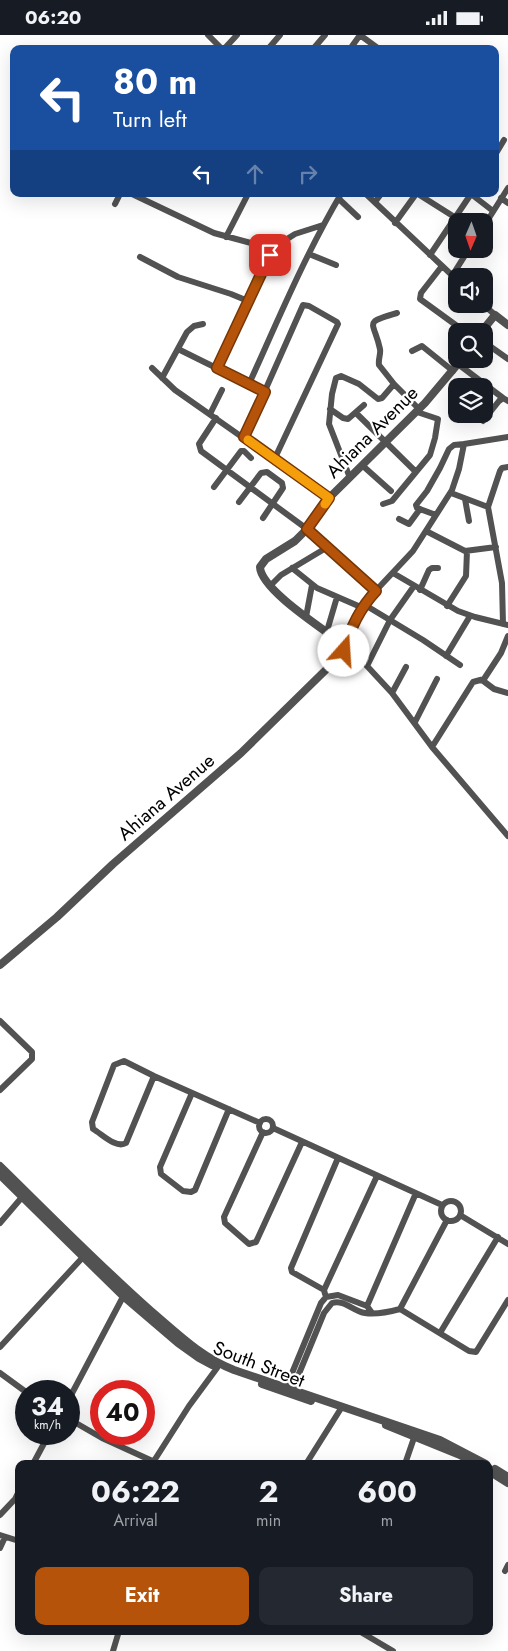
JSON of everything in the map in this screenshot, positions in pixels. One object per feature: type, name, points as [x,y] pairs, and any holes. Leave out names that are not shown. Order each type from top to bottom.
[{"type":"street","points":[[208,35],[219,45]]},
{"type":"street","points":[[227,45],[237,35]]},
{"type":"street","points":[[271,45],[280,35]]},
{"type":"street","points":[[316,45],[325,35]]},
{"type":"street","points":[[360,35],[374,45]]},
{"type":"street","points":[[499,148],[504,140]]},
{"type":"street","points":[[475,197],[493,211],[508,188]]},
{"type":"street","points":[[115,204],[118,197]]},
{"type":"street","points":[[138,197],[196,225],[226,237],[272,248]]},
{"type":"street","points":[[226,237],[246,197]]},
{"type":"street","points":[[249,384],[323,225],[339,197]]},
{"type":"street","points":[[341,197],[358,217]]},
{"type":"street","points":[[369,197],[448,272]]},
{"type":"street","points":[[375,203],[379,197]]},
{"type":"street","points":[[395,223],[415,197]]},
{"type":"street","points":[[422,197],[448,213]]},
{"type":"street","points":[[459,213],[469,197]]},
{"type":"street","points":[[501,198],[508,203]]},
{"type":"street","points":[[217,368],[272,248],[295,234],[323,225]]},
{"type":"street","points":[[430,255],[448,229]]},
{"type":"street","points":[[309,254],[336,265]]},
{"type":"street","points":[[140,257],[178,277],[248,301]]},
{"type":"street","points":[[442,266],[421,293],[420,299],[453,323]]},
{"type":"street","points":[[244,437],[303,305],[309,306],[337,321],[338,324],[274,460]]},
{"type":"street","points":[[493,312],[508,325]]},
{"type":"street","points":[[383,503],[392,501],[430,455],[438,422],[438,419],[434,416],[418,411],[379,365],[380,351],[372,326],[375,320],[397,313]]},
{"type":"street","points":[[489,323],[496,315]]},
{"type":"street","points":[[162,378],[191,328],[203,324]]},
{"type":"street","points":[[412,351],[422,346],[448,360]]},
{"type":"street","points":[[493,348],[508,359]]},
{"type":"street","points":[[178,349],[265,392]]},
{"type":"street","points":[[152,368],[175,390],[329,498]]},
{"type":"street","name":"Ahiana Avenue","points":[[455,368],[418,411],[329,498],[307,529],[295,541],[262,563],[260,572],[270,585],[306,617],[327,631],[367,666],[392,693],[432,747],[508,836]]},
{"type":"street","points":[[462,368],[506,400]]},
{"type":"street","points":[[350,478],[329,424],[332,394],[336,379],[340,376],[359,384],[378,399],[382,398],[394,384]]},
{"type":"street","points":[[222,390],[199,447],[201,451],[307,529],[376,591]]},
{"type":"street","points":[[493,408],[499,401],[506,400]]},
{"type":"street","points":[[330,409],[346,419],[350,418],[364,405]]},
{"type":"street","points":[[356,413],[416,472]]},
{"type":"street","points":[[436,515],[420,509],[416,505],[427,491],[449,449],[454,445],[508,437]]},
{"type":"street","points":[[345,647],[354,623],[364,607],[376,591],[413,551],[450,493],[460,469],[464,444]]},
{"type":"street","points":[[214,487],[241,451],[244,451],[250,458]]},
{"type":"street","points":[[363,466],[391,491]]},
{"type":"street","points":[[392,573],[447,606],[470,616],[506,624],[496,547],[488,507],[500,471],[502,468],[508,467]]},
{"type":"street","points":[[239,502],[250,487],[264,472],[267,472],[282,483],[283,488],[263,518]]},
{"type":"street","points":[[450,493],[488,507]]},
{"type":"street","points":[[465,499],[469,521]]},
{"type":"street","points":[[399,519],[409,524],[420,509]]},
{"type":"street","points":[[426,531],[459,549],[467,551],[496,547]]},
{"type":"street","points":[[270,585],[292,568],[326,548]]},
{"type":"street","points":[[447,606],[466,577],[467,551]]},
{"type":"street","points":[[292,568],[312,585],[390,620],[460,665]]},
{"type":"street","points":[[420,590],[429,570],[438,568]]},
{"type":"street","points":[[306,617],[312,585]]},
{"type":"street","points":[[367,666],[390,620],[414,586]]},
{"type":"street","points":[[327,631],[337,597]]},
{"type":"street","points":[[446,657],[470,616]]},
{"type":"street","points":[[482,680],[501,653],[508,636]]},
{"type":"street","name":"Ahiana Avenue","points":[[0,965],[57,917],[118,860],[241,753],[341,655],[345,647]]},
{"type":"street","points":[[392,693],[406,667]]},
{"type":"street","points":[[415,722],[437,679]]},
{"type":"street","points":[[432,747],[473,682],[482,680],[494,689],[508,693]]},
{"type":"street","points":[[0,1021],[32,1052],[32,1059],[1,1088]]},
{"type":"street","points":[[154,1076],[126,1143],[117,1145],[93,1129],[92,1122],[116,1064],[124,1061],[260,1123]]},
{"type":"street","points":[[192,1093],[160,1167],[161,1174],[183,1191],[191,1193],[194,1190],[229,1109]]},
{"type":"street","points":[[260,1123],[264,1119],[268,1119],[272,1123],[273,1128],[442,1205]]},
{"type":"street","points":[[260,1123],[260,1128],[263,1132]]},
{"type":"street","points":[[263,1132],[269,1132],[273,1128]]},
{"type":"street","points":[[263,1132],[224,1217],[225,1223],[249,1244],[256,1242],[302,1142]]},
{"type":"street","points":[[324,1290],[292,1273],[291,1265],[338,1158]]},
{"type":"street","points":[[0,1166],[125,1293],[200,1353],[219,1364],[288,1390],[415,1434],[440,1440],[480,1460]]},
{"type":"street","name":"South Street","points":[[0,1175],[178,1343],[199,1358],[217,1368],[288,1390],[340,1410],[415,1434],[469,1460]]},
{"type":"street","points":[[326,1297],[324,1290],[377,1176]]},
{"type":"street","points":[[367,1306],[416,1193]]},
{"type":"street","points":[[0,1223],[23,1196]]},
{"type":"street","points":[[449,1201],[456,1202],[461,1208],[460,1215],[455,1220],[447,1220],[441,1212],[442,1205],[449,1201]]},
{"type":"street","points":[[460,1215],[508,1244]]},
{"type":"street","points":[[400,1309],[447,1220]]},
{"type":"street","points":[[440,1333],[498,1237]]},
{"type":"street","points":[[0,1347],[84,1256]]},
{"type":"street","points":[[79,1380],[125,1293]]},
{"type":"street","points":[[306,1349],[321,1303],[326,1297],[338,1295],[367,1306],[372,1313]]},
{"type":"street","points":[[288,1390],[324,1313],[332,1303],[339,1301],[362,1312],[372,1313],[383,1313],[400,1309],[469,1351],[476,1352],[508,1300]]},
{"type":"street","points":[[157,1460],[217,1368]]},
{"type":"street","points":[[0,1373],[15,1384]]},
{"type":"street","points":[[309,1460],[340,1410]]},
{"type":"street","points":[[80,1425],[149,1460]]},
{"type":"street","points":[[405,1460],[415,1434]]},
{"type":"street","points":[[35,1460],[43,1445]]},
{"type":"street","points":[[493,1467],[508,1477]]},
{"type":"street","points":[[493,1474],[508,1483]]},
{"type":"street","points":[[0,1515],[15,1499]]},
{"type":"street","points":[[0,1548],[2,1536],[15,1540]]},
{"type":"street","points":[[112,1651],[118,1635]]},
{"type":"street","points":[[365,1635],[393,1651]]},
{"type":"slow traffic","points":[[248,440],[329,498],[325,504]]},
{"type":"route","points":[[270,255],[217,368],[265,392],[244,437],[329,498],[307,529],[376,591],[368,599],[354,623],[344,651]]}]
